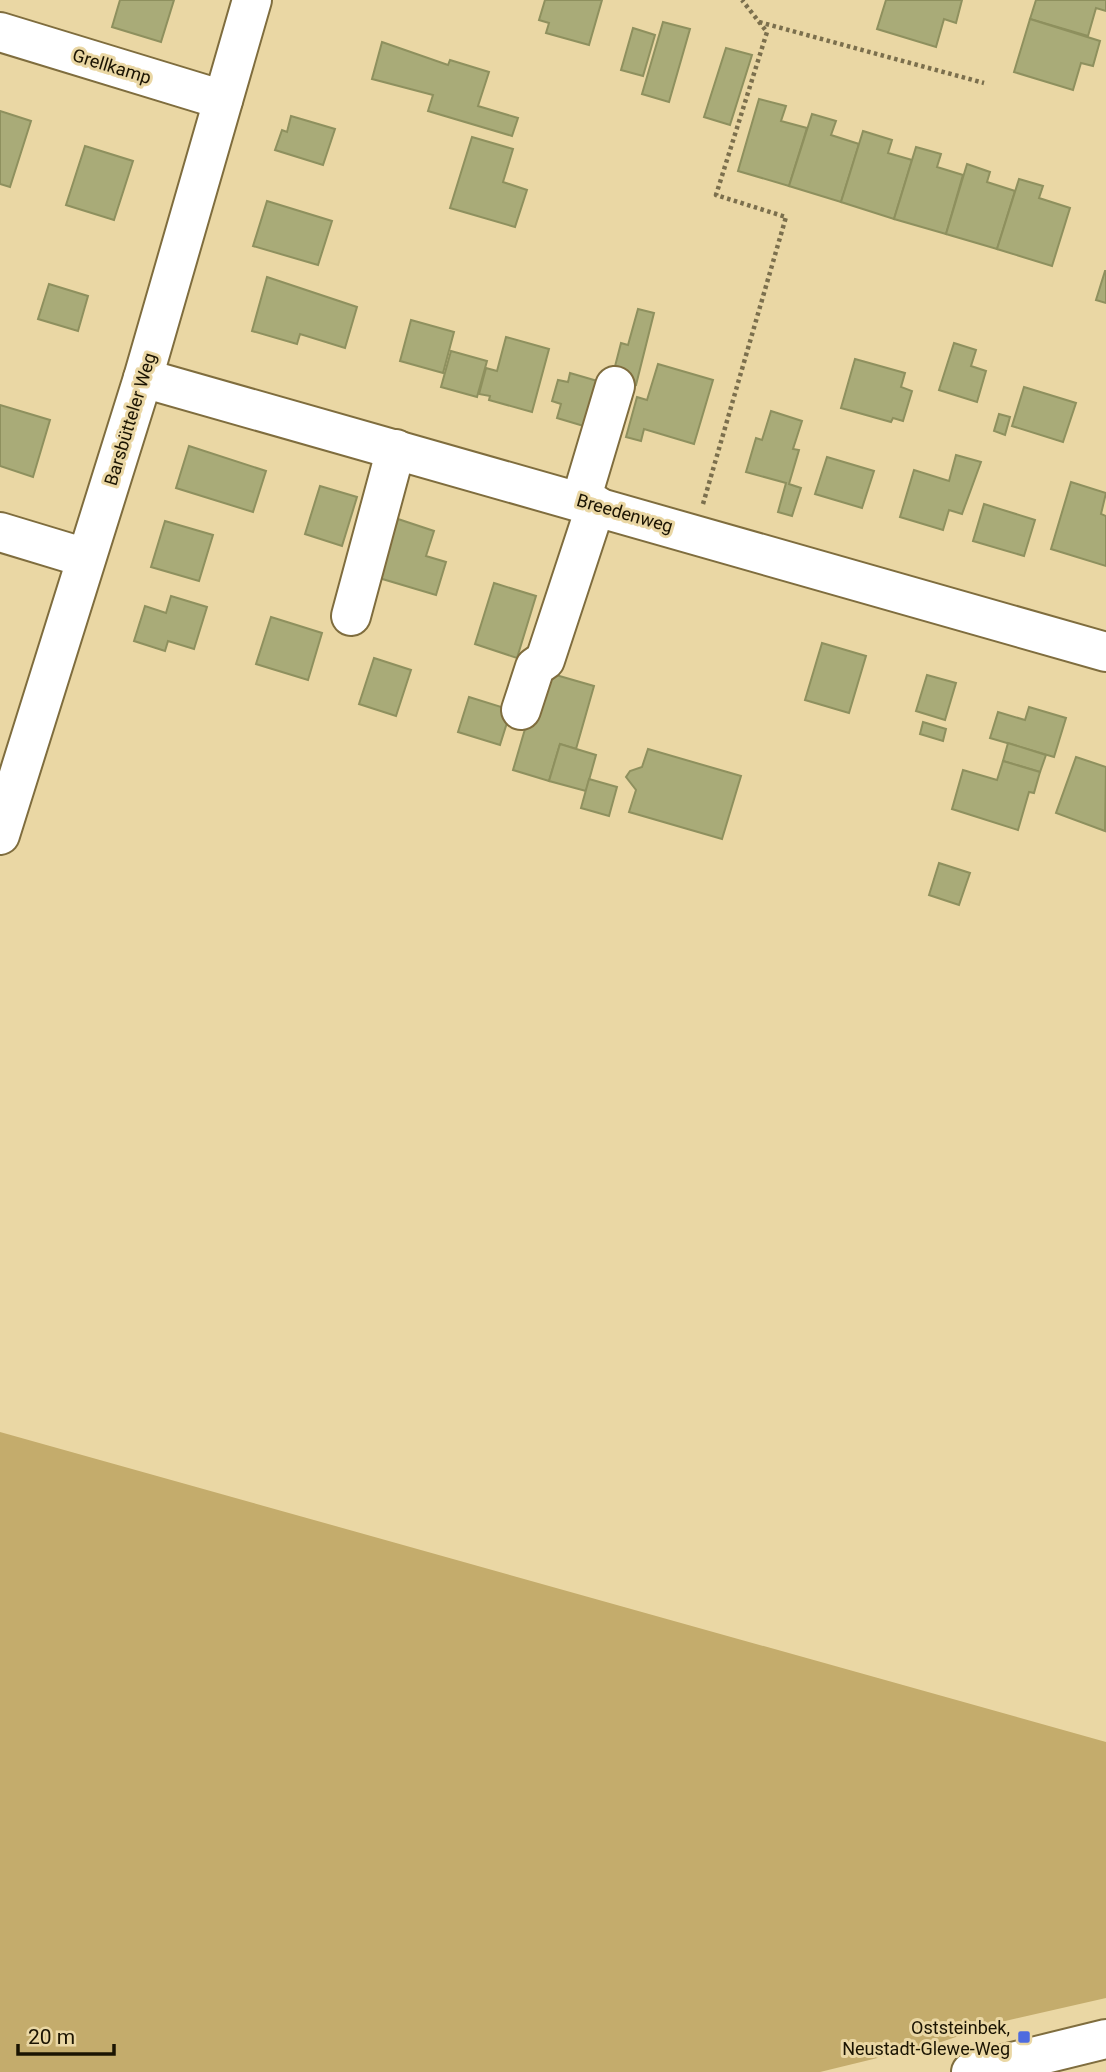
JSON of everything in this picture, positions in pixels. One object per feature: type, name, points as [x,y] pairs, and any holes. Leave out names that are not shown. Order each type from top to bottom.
[{"type":"street","name":"Barsbütteler Weg","points":[[0,835],[11,758],[86,558],[143,378],[252,0]]},
{"type":"street","name":"Grellkamp","points":[[0,32],[223,100]]},
{"type":"street","name":"Breedenweg","points":[[143,378],[694,532],[1106,652]]},
{"type":"street","points":[[521,710],[535,667],[545,660],[589,503],[614,386]]},
{"type":"street","points":[[351,616],[396,449]]},
{"type":"street","points":[[0,532],[86,558]]},
{"type":"street","points":[[971,2072],[1106,2039]]},
{"type":"path","points":[[694,532],[786,218],[716,195],[767,32],[742,0]]},
{"type":"path","points":[[760,22],[985,83]]},
{"type":"shaded area","points":[[0,1432],[1106,1742],[1106,1998],[1001,2022],[935,2044],[820,2072],[0,2072]]},
{"type":"building","points":[[120,0],[174,0],[161,42],[112,27]]},
{"type":"building","points":[[545,0],[602,0],[589,45],[546,33],[549,23],[539,20]]},
{"type":"building","points":[[886,0],[962,0],[956,23],[944,19],[936,47],[877,29]]},
{"type":"building","points":[[1036,0],[1106,0],[1106,11],[1096,8],[1088,36],[1030,19]]},
{"type":"building","points":[[1030,19],[1100,41],[1093,66],[1081,63],[1073,90],[1014,72]]},
{"type":"building","points":[[663,22],[690,29],[669,102],[642,94]]},
{"type":"building","points":[[633,28],[655,35],[643,76],[621,70]]},
{"type":"building","points":[[382,42],[448,65],[450,60],[489,72],[478,106],[518,118],[512,136],[428,111],[433,95],[372,79]]},
{"type":"building","points":[[726,48],[752,55],[730,125],[704,117]]},
{"type":"building","points":[[759,99],[786,106],[781,121],[807,128],[789,186],[738,171]]},
{"type":"building","points":[[0,111],[31,121],[10,187],[0,184]]},
{"type":"building","points":[[812,114],[836,121],[831,135],[859,144],[841,202],[789,186]]},
{"type":"building","points":[[291,116],[335,129],[323,165],[275,150],[282,130],[287,132]]},
{"type":"building","points":[[863,131],[892,140],[888,153],[912,160],[894,219],[841,202]]},
{"type":"building","points":[[472,137],[513,149],[503,182],[527,190],[515,227],[450,208]]},
{"type":"building","points":[[85,146],[133,161],[114,220],[66,205]]},
{"type":"building","points":[[916,147],[941,154],[937,167],[963,175],[946,234],[894,219]]},
{"type":"building","points":[[967,164],[990,172],[987,182],[1015,191],[997,249],[946,234]]},
{"type":"building","points":[[1019,179],[1043,186],[1039,198],[1070,208],[1052,266],[997,249]]},
{"type":"building","points":[[267,201],[332,221],[318,265],[253,246]]},
{"type":"building","points":[[1106,271],[1106,303],[1096,300]]},
{"type":"building","points":[[267,277],[357,307],[345,348],[300,334],[297,344],[252,331]]},
{"type":"building","points":[[49,284],[88,296],[78,331],[38,319]]},
{"type":"building","points":[[638,309],[654,313],[636,385],[612,378],[621,343],[628,345]]},
{"type":"building","points":[[411,320],[454,332],[443,373],[400,361]]},
{"type":"building","points":[[506,337],[549,349],[532,412],[489,400],[490,396],[479,394],[486,368],[497,371]]},
{"type":"building","points":[[954,343],[976,350],[971,366],[986,371],[977,402],[939,390]]},
{"type":"building","points":[[451,351],[487,361],[477,397],[441,387]]},
{"type":"building","points":[[855,359],[905,373],[901,387],[912,391],[903,421],[893,418],[891,422],[841,408]]},
{"type":"building","points":[[658,364],[713,380],[694,444],[644,429],[641,441],[626,437],[637,397],[647,400]]},
{"type":"building","points":[[570,373],[611,385],[597,430],[557,418],[561,404],[552,401],[558,380],[568,382]]},
{"type":"building","points":[[1024,387],[1076,403],[1063,442],[1012,426]]},
{"type":"building","points":[[0,405],[50,420],[33,477],[0,466]]},
{"type":"building","points":[[771,411],[802,421],[793,449],[799,450],[789,484],[801,488],[792,516],[778,512],[786,483],[746,472],[756,438],[762,440]]},
{"type":"building","points":[[999,414],[1010,417],[1005,435],[994,431]]},
{"type":"building","points":[[189,446],[266,471],[253,512],[176,488]]},
{"type":"building","points":[[956,455],[981,462],[962,514],[949,510],[943,530],[900,517],[914,470],[949,481]]},
{"type":"building","points":[[827,457],[874,471],[862,508],[815,494]]},
{"type":"building","points":[[1071,482],[1106,493],[1101,514],[1106,516],[1106,566],[1051,549]]},
{"type":"building","points":[[320,486],[357,497],[342,546],[305,534]]},
{"type":"building","points":[[984,504],[1035,520],[1024,556],[973,541]]},
{"type":"building","points":[[398,519],[434,531],[426,556],[446,562],[436,595],[379,578]]},
{"type":"building","points":[[165,521],[213,535],[199,581],[151,567]]},
{"type":"building","points":[[494,583],[536,596],[517,658],[475,644]]},
{"type":"building","points":[[171,596],[207,607],[194,649],[168,641],[165,651],[134,641],[145,606],[166,613]]},
{"type":"building","points":[[271,617],[322,633],[308,680],[256,664]]},
{"type":"building","points":[[822,643],[866,656],[849,713],[805,700]]},
{"type":"building","points":[[374,658],[411,670],[396,716],[359,704]]},
{"type":"building","points":[[542,671],[594,686],[576,749],[560,744],[549,781],[513,770]]},
{"type":"building","points":[[927,675],[956,683],[945,720],[916,711]]},
{"type":"building","points":[[469,697],[511,710],[500,745],[458,732]]},
{"type":"building","points":[[1029,707],[1066,718],[1054,757],[990,738],[998,712],[1025,720]]},
{"type":"building","points":[[923,722],[946,729],[943,741],[920,734]]},
{"type":"building","points":[[1008,743],[1046,755],[1040,772],[1003,761]]},
{"type":"building","points":[[560,744],[596,755],[586,791],[549,781]]},
{"type":"building","points":[[648,749],[741,776],[722,839],[629,812],[636,790],[626,777],[630,771],[642,767]]},
{"type":"building","points":[[1076,757],[1106,767],[1105,831],[1056,813]]},
{"type":"building","points":[[1003,761],[1040,772],[1034,793],[1029,792],[1018,830],[952,809],[963,770],[997,780]]},
{"type":"building","points":[[589,779],[617,787],[609,816],[581,808]]},
{"type":"building","points":[[939,863],[970,873],[959,905],[929,895]]},
{"type":"place","name":"Oststeinbek, Neustadt-Glewe-Weg","points":[[1024,2037]]}]
